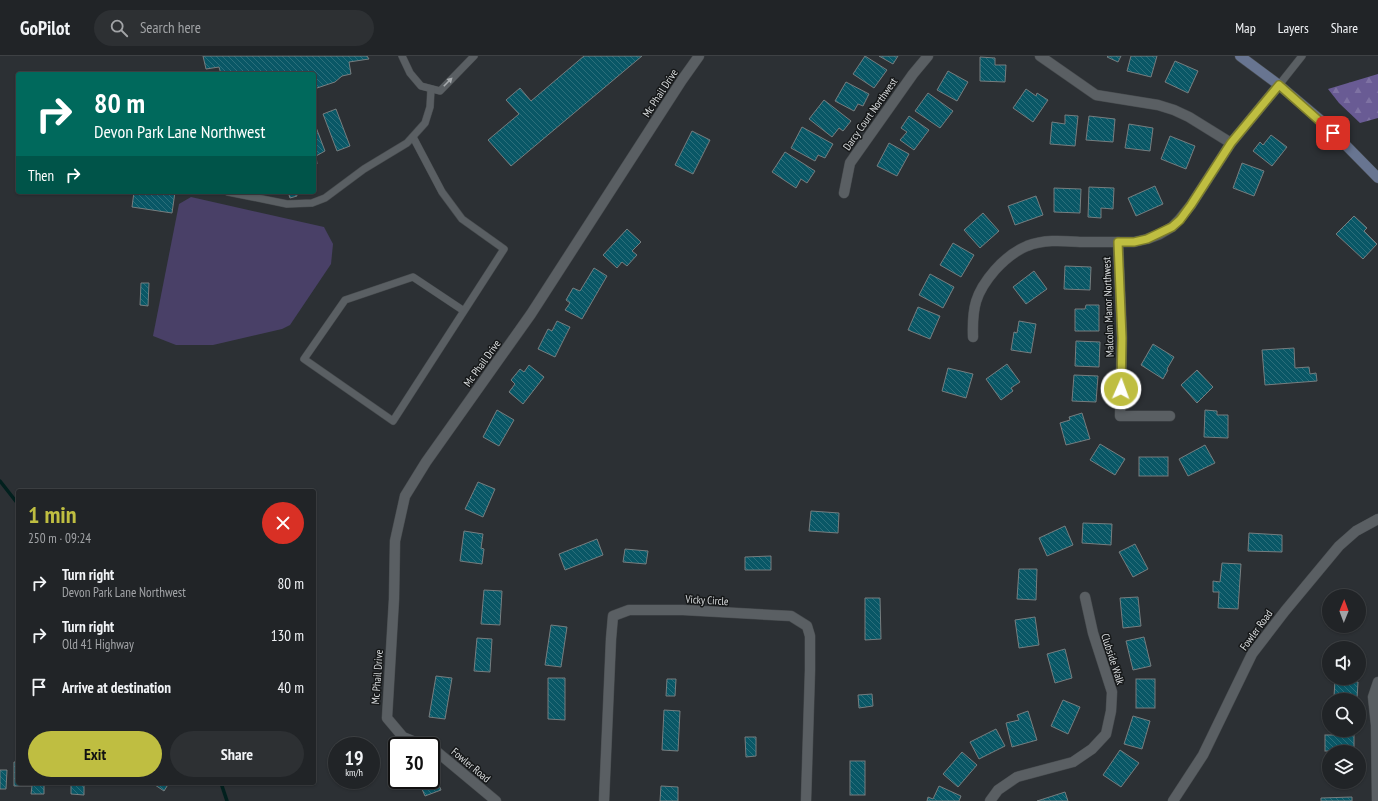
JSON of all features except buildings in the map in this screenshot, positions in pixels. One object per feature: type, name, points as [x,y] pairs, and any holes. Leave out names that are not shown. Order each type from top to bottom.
[{"type":"main road","points":[[1240,56],[1279,85],[1324,123],[1378,178]]},
{"type":"street","name":"Mc Phail Drive","points":[[403,737],[387,718],[394,599],[395,541],[405,496],[426,462],[531,314],[699,56]]},
{"type":"street","name":"Darcy Court Northwest","points":[[844,193],[850,163],[913,74],[928,56]]},
{"type":"street","points":[[1040,56],[1096,95],[1174,110],[1189,117],[1231,143]]},
{"type":"street","points":[[973,338],[972,316],[974,305],[981,289],[998,267],[1015,252],[1033,245],[1055,241],[1134,242],[1147,239],[1172,227],[1180,220],[1191,205],[1231,143],[1279,85]]},
{"type":"street","name":"Malcolm Manor Northwest","points":[[1118,242],[1122,338],[1120,416],[1170,416]]},
{"type":"street","name":"Fowler Road","points":[[1174,801],[1203,755],[1252,654],[1285,611],[1339,546],[1356,531],[1378,519]]},
{"type":"street","name":"Clubside Walk","points":[[990,801],[998,790],[1017,777],[1073,762],[1092,749],[1106,734],[1111,711],[1112,692],[1093,633],[1086,597]]},
{"type":"street","name":"Vicky Circle","points":[[604,801],[613,616],[629,610],[683,610],[791,616],[807,626],[810,636],[810,670],[806,801]]},
{"type":"street","points":[[1377,801],[1376,725],[1373,697],[1378,682]]},
{"type":"street","name":"Fowler Road","points":[[440,754],[496,801]]},
{"type":"lane","points":[[402,56],[410,73],[421,86],[440,91],[474,56]]},
{"type":"lane","points":[[1279,85],[1302,56]]},
{"type":"lane","points":[[238,194],[288,204],[312,203],[324,198],[364,169],[407,143],[413,137],[425,123],[430,107],[430,89]]},
{"type":"lane","points":[[413,137],[442,192],[462,219],[504,249],[393,422],[304,359],[345,300],[413,277],[464,311]]},
{"type":"green space","points":[[1378,74],[1378,118],[1360,123],[1339,103],[1328,89]]},
{"type":"shaded area","points":[[191,197],[324,227],[333,244],[331,264],[290,325],[282,329],[213,345],[176,345],[153,336],[179,204]]},
{"type":"waterway","points":[[0,481],[16,501]]},
{"type":"waterway","points":[[222,785],[227,801]]},
{"type":"route","points":[[1121,389],[1122,338],[1118,242],[1134,242],[1147,239],[1160,234],[1180,220],[1231,143],[1279,85],[1324,123],[1333,133]]}]
